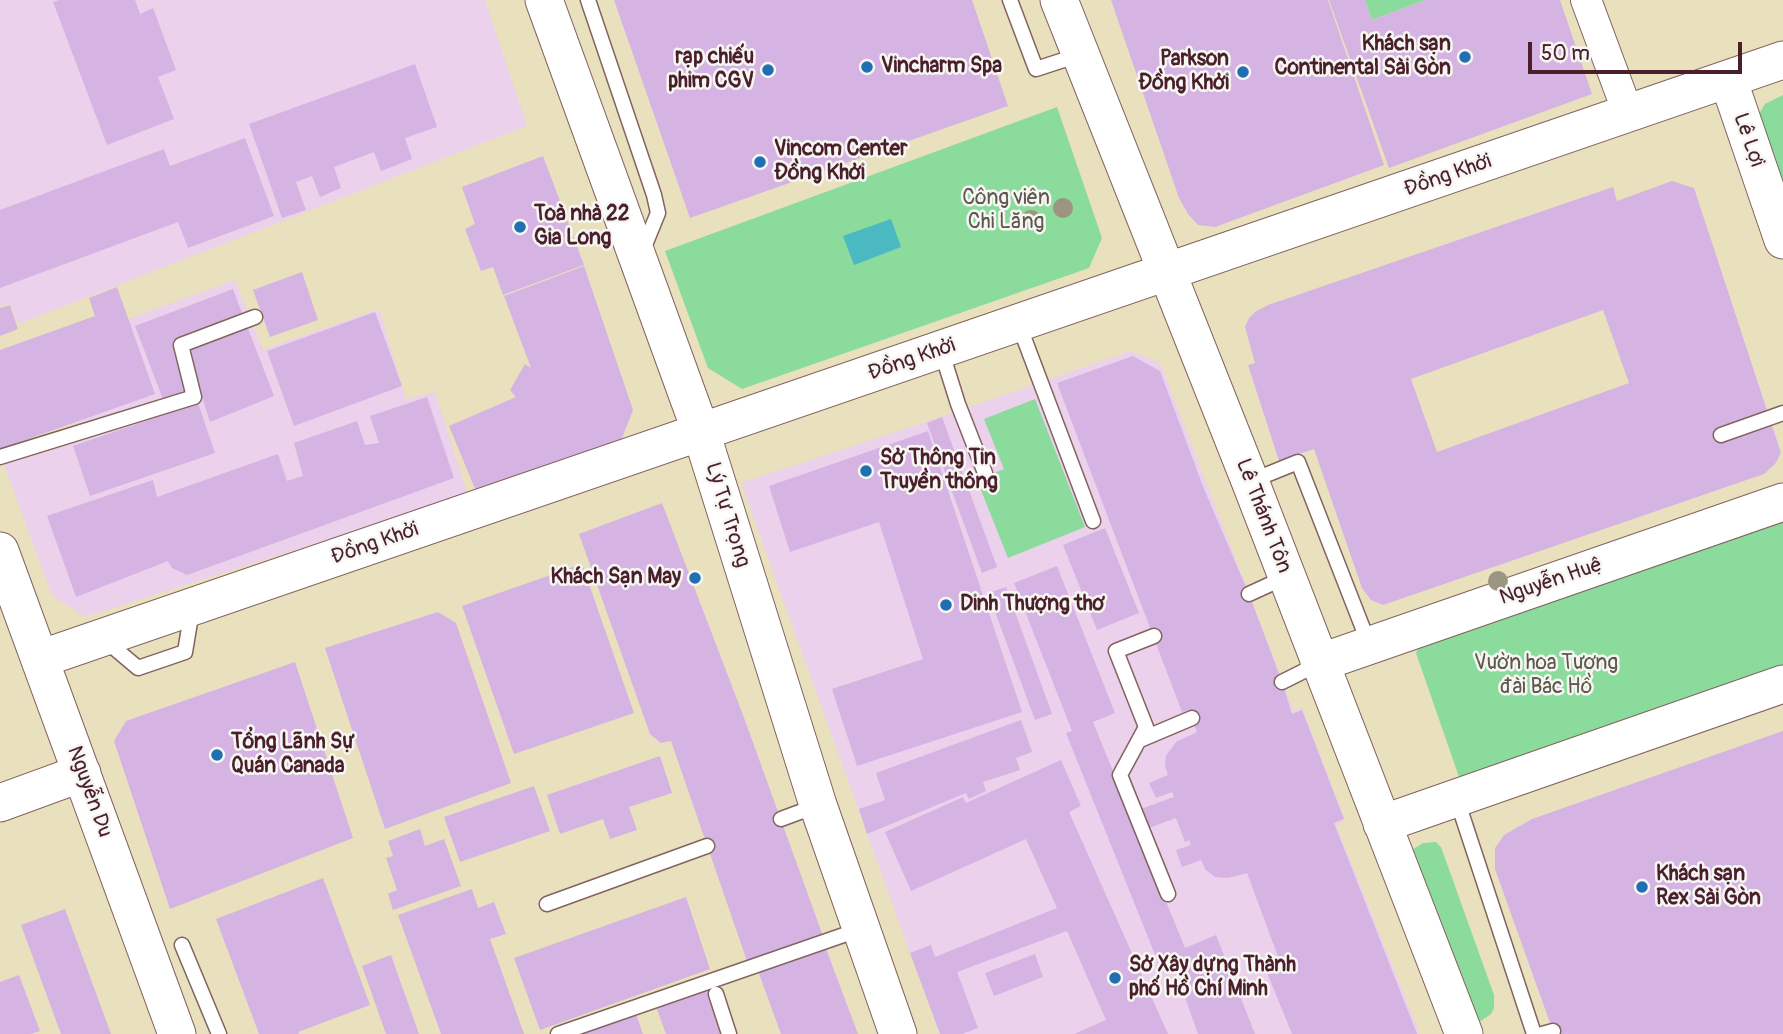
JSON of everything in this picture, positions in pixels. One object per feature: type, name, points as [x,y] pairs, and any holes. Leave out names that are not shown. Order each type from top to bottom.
[{"type":"street","name":"Lý Tự Trọng","points":[[544,0],[701,432],[818,805],[898,1034]]},
{"type":"street","name":"Lê Thánh Tôn","points":[[1059,0],[1250,481],[1464,1034]]},
{"type":"street","points":[[1586,0],[1628,114]]},
{"type":"street","name":"Ðồng Khởi","points":[[40,659],[1783,60]]},
{"type":"street","name":"Lê Lợi","points":[[1728,79],[1783,240]]},
{"type":"street","name":"Nguyễn Huệ","points":[[1320,663],[1783,502]]},
{"type":"street","name":"Nguyễn Du","points":[[0,551],[177,1034]]},
{"type":"street","points":[[1382,824],[1783,684]]},
{"type":"street","points":[[0,803],[82,773]]},
{"type":"lane","points":[[588,0],[658,213],[638,260]]},
{"type":"lane","points":[[1010,0],[1035,69],[1079,55]]},
{"type":"lane","points":[[0,457],[194,397],[181,345],[255,317]]},
{"type":"lane","points":[[1018,324],[1093,521]]},
{"type":"lane","points":[[940,350],[985,473]]},
{"type":"lane","points":[[1721,435],[1783,413]]},
{"type":"lane","points":[[1250,481],[1298,462],[1370,646]]},
{"type":"lane","points":[[1249,594],[1286,578]]},
{"type":"lane","points":[[1154,636],[1116,651],[1146,727],[1120,775],[1168,894]]},
{"type":"lane","points":[[1282,681],[1320,663]]},
{"type":"lane","points":[[1140,740],[1192,718]]},
{"type":"lane","points":[[1457,799],[1534,1034]]},
{"type":"lane","points":[[781,819],[818,805]]},
{"type":"lane","points":[[547,904],[707,846]]},
{"type":"lane","points":[[558,1034],[862,929]]},
{"type":"lane","points":[[182,946],[219,1034]]},
{"type":"lane","points":[[716,995],[730,1034]]},
{"type":"shaded area","points":[[0,0],[485,0],[527,126],[18,324],[10,303],[0,306]]},
{"type":"shaded area","points":[[235,280],[263,350],[379,309],[406,399],[435,392],[468,495],[85,617],[52,596],[2,459],[89,417],[128,319]]},
{"type":"shaded area","points":[[1130,351],[1161,365],[1294,711],[1302,708],[1345,820],[1336,825],[1420,1034],[940,1034],[917,972],[938,964],[931,946],[910,953],[741,483]]},
{"type":"green space","points":[[1365,0],[1426,0],[1372,20]]},
{"type":"green space","points":[[1783,95],[1783,189],[1759,114],[1765,104]]},
{"type":"green space","name":"Công viên Chi Lăng","points":[[1057,107],[1102,238],[1089,268],[742,389],[708,368],[665,251]]},
{"type":"green space","points":[[1035,399],[1085,527],[1008,558],[977,480],[1004,469],[984,419]]},
{"type":"green space","name":"Vườn hoa Tượng đài Bác Hồ","points":[[1783,517],[1783,670],[1466,780],[1459,777],[1416,653],[1420,643]]},
{"type":"green space","points":[[1436,842],[1441,847],[1494,995],[1491,1014],[1478,1023],[1412,850],[1423,843]]},
{"type":"water","points":[[891,219],[901,247],[854,265],[843,236]]},
{"type":"building","points":[[135,0],[140,14],[153,8],[176,70],[158,77],[174,119],[107,145],[53,2]]},
{"type":"building","name":"Vincom Center Đồng Khởi","points":[[614,0],[972,0],[1008,106],[690,218]]},
{"type":"building","name":"Parkson Đồng Khởi","points":[[1111,0],[1328,0],[1384,165],[1215,227],[1198,225],[1179,198]]},
{"type":"building","name":"Khách sạn Continental Sài Gòn","points":[[1329,0],[1365,0],[1372,20],[1426,0],[1560,0],[1592,94],[1389,168]]},
{"type":"building","points":[[415,64],[437,127],[405,138],[412,159],[381,171],[374,152],[334,167],[341,188],[320,197],[312,176],[296,182],[306,210],[282,218],[249,124]]},
{"type":"building","points":[[245,138],[274,216],[188,248],[178,222],[0,288],[0,210],[164,149],[170,166]]},
{"type":"building","name":"Toà nhà 22 Gia Long","points":[[543,156],[584,265],[503,295],[493,267],[481,271],[465,229],[475,224],[462,187]]},
{"type":"building","points":[[1672,181],[1694,188],[1781,453],[1775,464],[1764,474],[1383,605],[1371,600],[1362,588],[1314,449],[1279,461],[1248,365],[1255,363],[1245,327],[1249,318],[1268,305],[1613,187],[1617,201]],"holes":[[[1603,310],[1629,383],[1437,452],[1411,379]]]},
{"type":"building","points":[[584,266],[633,410],[620,443],[478,496],[449,426],[516,397],[510,390],[525,364],[531,368],[504,296]]},
{"type":"building","points":[[302,272],[318,320],[270,337],[253,290]]},
{"type":"building","points":[[117,287],[155,394],[0,449],[0,350],[95,316],[89,298]]},
{"type":"building","points":[[233,289],[243,316],[175,342],[191,393],[164,402],[135,326]]},
{"type":"building","points":[[10,305],[18,329],[0,336],[0,308]]},
{"type":"building","points":[[375,312],[402,386],[294,426],[267,351]]},
{"type":"building","points":[[247,326],[274,396],[210,422],[187,350]]},
{"type":"building","points":[[1133,356],[1160,371],[1204,489],[1249,594],[1292,714],[1302,710],[1344,819],[1334,823],[1417,1034],[1292,1034],[1264,965],[1279,959],[1247,873],[1228,878],[1215,877],[1206,870],[1201,860],[1182,867],[1176,850],[1191,845],[1189,840],[1185,842],[1176,818],[1146,829],[1138,810],[1174,797],[1172,792],[1156,798],[1149,783],[1168,775],[1166,756],[1176,742],[1197,732],[1188,710],[1182,712],[1057,383]]},
{"type":"building","points":[[427,397],[454,478],[187,575],[172,568],[168,561],[76,597],[47,516],[153,480],[157,497],[278,454],[287,481],[303,476],[294,443],[357,421],[365,445],[379,443],[370,416]]},
{"type":"building","points":[[198,403],[215,453],[90,496],[73,446]]},
{"type":"building","points":[[942,417],[997,567],[982,573],[927,423]]},
{"type":"building","name":"Dinh Thượng thơ","points":[[928,431],[1022,712],[857,766],[832,689],[923,659],[879,522],[790,552],[769,486]]},
{"type":"building","points":[[662,503],[823,936],[748,964],[671,741],[661,743],[650,734],[579,534]]},
{"type":"building","points":[[1105,528],[1139,613],[1097,630],[1063,545]]},
{"type":"building","points":[[582,564],[634,713],[514,754],[462,606]]},
{"type":"building","points":[[1057,566],[1115,713],[1093,722],[1185,948],[1216,935],[1255,1034],[1198,1034],[1174,966],[1162,972],[1066,733],[1072,731],[1014,583]]},
{"type":"building","points":[[1006,587],[1052,714],[1035,720],[988,593]]},
{"type":"building","points":[[438,612],[456,623],[511,783],[385,829],[325,648]]},
{"type":"building","points":[[295,662],[353,838],[170,909],[114,741],[126,721]]},
{"type":"building","points":[[1021,720],[1032,752],[1016,758],[1020,770],[983,782],[986,791],[969,799],[966,793],[867,834],[859,809],[885,800],[876,773]]},
{"type":"building","name":"Khách sạn Rex Sài Gòn","points":[[1783,731],[1783,1034],[1554,1034],[1495,869],[1495,848],[1504,835],[1532,819]]},
{"type":"building","points":[[660,756],[672,793],[629,807],[637,830],[610,839],[603,819],[560,834],[547,795]]},
{"type":"building","points":[[1061,760],[1081,806],[1069,812],[1168,1034],[1074,1034],[1106,1020],[1067,931],[957,972],[978,1028],[962,1034],[940,1034],[910,953],[931,945],[935,957],[1057,908],[1026,839],[911,891],[885,832],[963,797],[966,803]]},
{"type":"building","points":[[534,786],[550,831],[460,862],[444,817]]},
{"type":"building","points":[[420,829],[425,846],[444,839],[461,886],[393,910],[388,894],[397,890],[386,858],[393,856],[388,841]]},
{"type":"building","points":[[323,878],[370,1005],[298,1032],[299,1034],[259,1034],[216,919]]},
{"type":"building","points":[[472,889],[478,908],[494,902],[506,934],[490,939],[524,1034],[441,1034],[398,915]]},
{"type":"building","points":[[686,897],[710,969],[540,1030],[514,958]]},
{"type":"building","points":[[65,909],[111,1034],[61,1034],[21,925]]},
{"type":"building","points":[[825,946],[858,1034],[781,1034],[758,971]]},
{"type":"building","points":[[1035,954],[1043,977],[994,996],[985,973]]},
{"type":"building","points":[[391,955],[419,1034],[386,1034],[362,966]]},
{"type":"building","points":[[19,975],[40,1031],[31,1034],[0,1034],[0,982]]},
{"type":"building","points":[[707,986],[724,1034],[666,1034],[655,1004]]},
{"type":"building","points":[[635,1011],[643,1034],[570,1034]]},
{"type":"place","name":"Khách sạn Continental Sài Gòn","points":[[1465,57]]},
{"type":"place","name":"Vincharm Spa","points":[[867,67]]},
{"type":"place","name":"rạp chiếu phim CGV","points":[[768,70]]},
{"type":"place","name":"Parkson Đồng Khởi","points":[[1243,72]]},
{"type":"place","name":"Vincom Center Đồng Khởi","points":[[760,162]]},
{"type":"place","name":"Toà nhà 22 Gia Long","points":[[520,227]]},
{"type":"place","name":"Sở Thông Tin Truyền thông","points":[[866,471]]},
{"type":"place","name":"Khách Sạn May","points":[[695,578]]},
{"type":"place","name":"Dinh Thượng thơ","points":[[946,605]]},
{"type":"place","name":"Tổng Lãnh Sự Quán Canada","points":[[217,755]]},
{"type":"place","name":"Khách sạn Rex Sài Gòn","points":[[1642,887]]},
{"type":"place","name":"Sở Xây dựng Thành phố Hồ Chí Minh","points":[[1115,978]]}]
